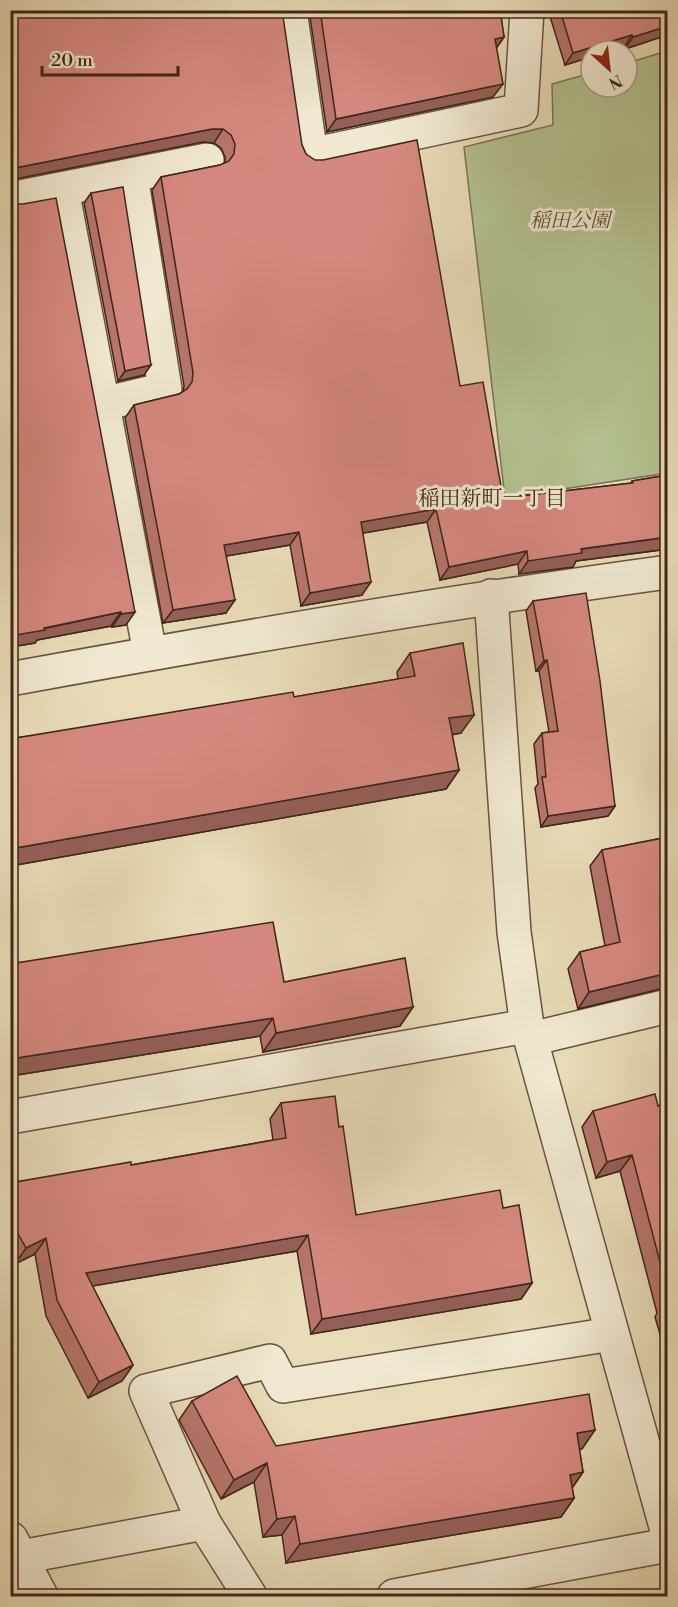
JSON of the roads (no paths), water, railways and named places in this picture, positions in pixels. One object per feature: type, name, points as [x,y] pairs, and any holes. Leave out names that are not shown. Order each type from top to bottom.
[{"type":"street","points":[[290,10],[311,155],[521,110],[527,10]]},
{"type":"street","points":[[10,199],[207,160]]},
{"type":"street","points":[[103,404],[165,389],[131,175]]},
{"type":"street","points":[[62,189],[150,653]]},
{"type":"street","points":[[10,679],[150,653],[491,596],[668,572]]},
{"type":"street","points":[[491,596],[514,932],[529,1032],[668,1534]]},
{"type":"street","points":[[10,1117],[529,1032],[668,1006]]},
{"type":"street","points":[[250,1596],[204,1523],[146,1391],[270,1361],[283,1386],[612,1334]]},
{"type":"street","points":[[41,1596],[14,1551],[204,1523]]},
{"type":"street","points":[[394,1596],[668,1545]]},
{"type":"district","name":"稲田新町一丁目","points":[[492,499]]},
{"type":"park label","name":"稲田公園","points":[[570,221]]}]
